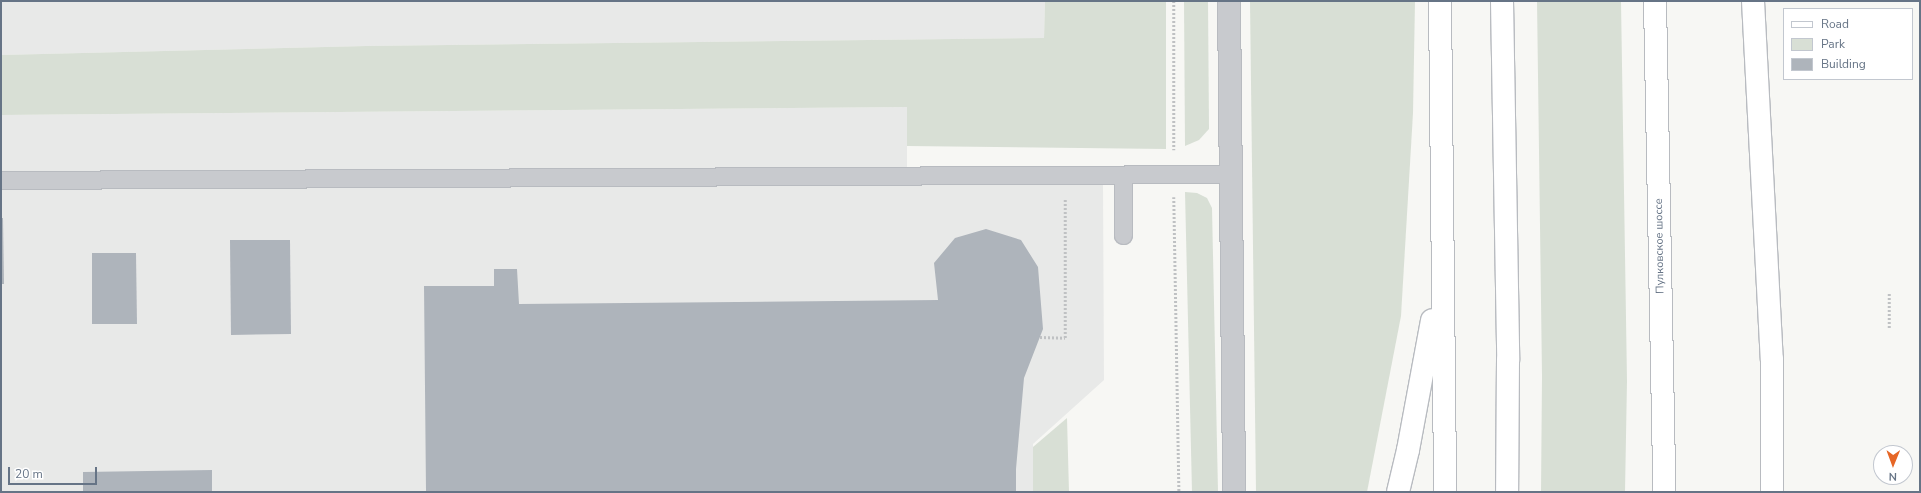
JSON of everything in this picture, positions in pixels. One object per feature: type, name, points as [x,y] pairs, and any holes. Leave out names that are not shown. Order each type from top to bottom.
[{"type":"main road","points":[[1440,1],[1441,271],[1445,492]]},
{"type":"main road","points":[[1502,1],[1508,360],[1507,492]]},
{"type":"main road","name":"Пулковское шоссе","points":[[1655,1],[1664,492]]},
{"type":"main road","points":[[1752,1],[1766,219],[1772,359],[1772,492]]},
{"type":"main road","points":[[1398,492],[1408,450],[1441,271]]},
{"type":"street","points":[[1229,1],[1234,492]]},
{"type":"lane","points":[[1,180],[1231,174]]},
{"type":"lane","points":[[1123,175],[1123,235]]},
{"type":"path","points":[[1174,1],[1174,174],[1179,492]]},
{"type":"path","points":[[1040,337],[1065,338],[1065,195]]},
{"type":"path","points":[[1889,294],[1889,328]]},
{"type":"shaded area","points":[[1,1],[1045,1],[1044,38],[366,46],[1,55]]},
{"type":"shaded area","points":[[907,107],[907,176],[1103,182],[1104,380],[1033,444],[1033,492],[1,492],[1,115]]},
{"type":"green space","points":[[1045,1],[1166,1],[1166,149],[907,146],[907,107],[1,115],[1,55],[366,46],[1044,38]]},
{"type":"green space","points":[[1184,1],[1208,1],[1209,129],[1199,140],[1185,146]]},
{"type":"green space","points":[[1250,1],[1415,1],[1413,113],[1401,316],[1367,492],[1256,492]]},
{"type":"green space","points":[[1537,1],[1621,1],[1627,381],[1625,492],[1541,492],[1542,376]]},
{"type":"green space","points":[[1185,192],[1197,193],[1207,198],[1212,208],[1218,492],[1192,492]]},
{"type":"green space","points":[[1067,418],[1069,492],[1033,492],[1033,447]]},
{"type":"building","points":[[1,218],[3,218],[4,284],[1,284]]},
{"type":"building","points":[[986,229],[1021,240],[1038,267],[1043,329],[1024,378],[1016,469],[1016,492],[426,492],[424,286],[494,286],[494,269],[517,269],[519,304],[938,300],[934,263],[955,238]]},
{"type":"building","points":[[230,240],[290,240],[291,334],[231,335]]},
{"type":"building","points":[[92,253],[136,253],[137,324],[92,324]]},
{"type":"building","points":[[212,470],[212,492],[83,492],[83,472]]}]
